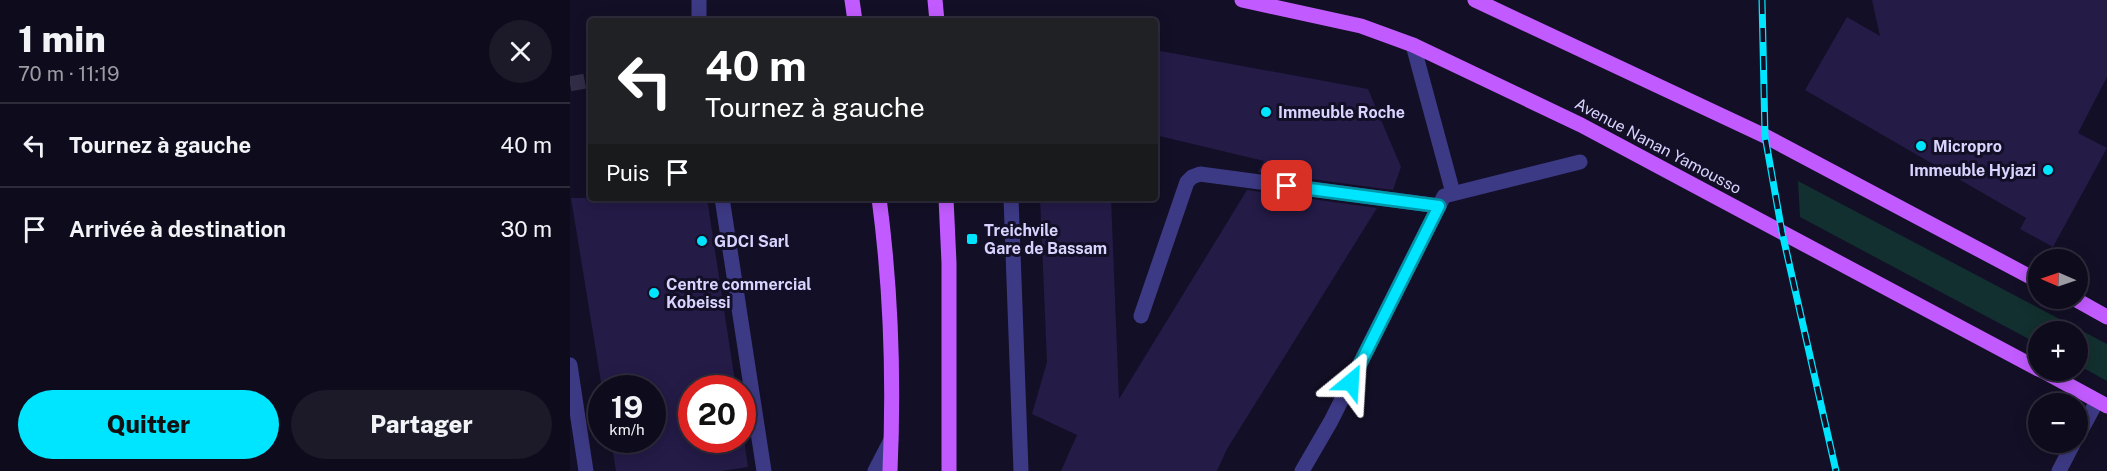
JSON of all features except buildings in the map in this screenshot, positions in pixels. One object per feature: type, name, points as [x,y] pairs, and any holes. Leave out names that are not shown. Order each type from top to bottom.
[{"type":"main road","points":[[852,0],[855,18]]},
{"type":"main road","points":[[935,0],[937,18]]},
{"type":"main road","name":"Avenue Nanan Yamousso","points":[[1242,0],[1361,26],[1413,45],[1581,125],[2028,364]]},
{"type":"main road","points":[[1475,0],[1765,136],[2028,275]]},
{"type":"main road","points":[[879,201],[888,266],[890,471]]},
{"type":"main road","points":[[946,201],[951,470]]},
{"type":"main road","points":[[2088,305],[2106,313]]},
{"type":"main road","name":"Avenue Nanan Yamousso","points":[[2060,381],[2102,404]]},
{"type":"street","points":[[699,0],[699,18]]},
{"type":"street","points":[[1413,45],[1453,193]]},
{"type":"street","points":[[1302,471],[1331,421],[1444,196],[1580,162]]},
{"type":"street","points":[[1141,316],[1187,182],[1200,174],[1439,206]]},
{"type":"street","points":[[722,201],[764,471]]},
{"type":"street","points":[[1011,201],[1021,471]]},
{"type":"street","points":[[570,366],[586,471]]},
{"type":"street","points":[[2088,423],[2102,404]]},
{"type":"street","points":[[875,471],[891,440]]},
{"type":"street","points":[[2059,471],[2068,453]]},
{"type":"green space","points":[[1798,181],[2028,302],[2028,309],[2041,309],[2063,321],[2028,321],[2028,339],[1800,217]]},
{"type":"green space","points":[[2088,334],[2107,344],[2107,381],[2088,371]]},
{"type":"tunnel","points":[[570,84],[588,81]]},
{"type":"railway","points":[[1762,0],[1765,136],[1782,232],[1836,471]]},
{"type":"place","name":"Immeuble Roche","points":[[1266,112]]},
{"type":"place","name":"Micropro","points":[[1921,146]]},
{"type":"place","name":"Immeuble Hyjazi","points":[[2048,170]]},
{"type":"place","name":"Treichvile Gare de Bassam","points":[[972,239]]},
{"type":"place","name":"GDCI Sarl","points":[[702,241]]},
{"type":"place","name":"Centre commercial Kobeissi","points":[[654,293]]},
{"type":"route","points":[[1287,186],[1439,206],[1351,382]]}]
